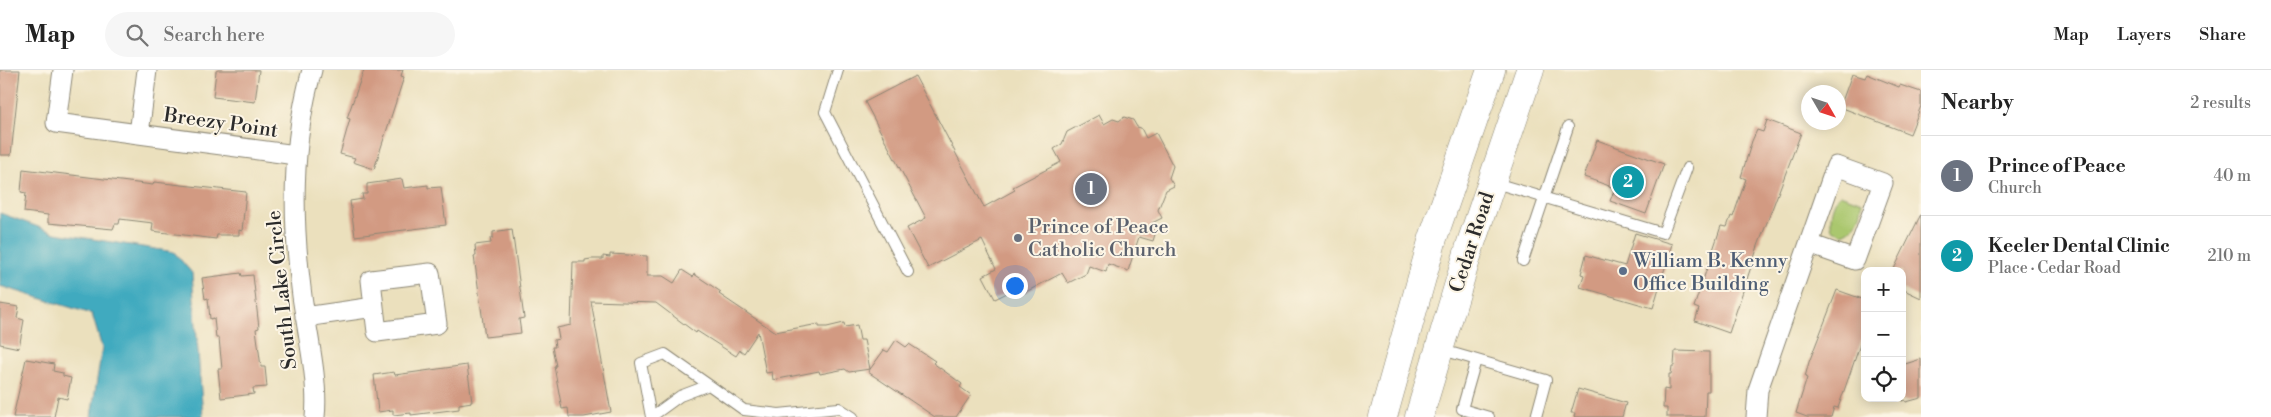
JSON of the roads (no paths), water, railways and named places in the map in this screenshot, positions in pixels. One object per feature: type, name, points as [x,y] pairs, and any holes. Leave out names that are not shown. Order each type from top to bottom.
[{"type":"main road","name":"Cedar Road","points":[[1383,417],[1433,238],[1491,70]]},
{"type":"main road","name":"Cedar Road","points":[[1419,417],[1438,349],[1491,182],[1530,70]]},
{"type":"street","name":"Breezy Point","points":[[63,70],[56,122],[296,155]]},
{"type":"street","name":"Breezy Point","points":[[139,134],[147,70]]},
{"type":"street","name":"South Lake Circle","points":[[312,70],[300,127],[294,184],[296,248],[314,384],[315,417]]},
{"type":"street","points":[[1756,417],[1758,390],[1836,166],[1883,183],[1855,260],[1809,244]]},
{"type":"street","points":[[305,317],[374,307]]},
{"type":"lane","points":[[838,70],[825,112],[908,272]]},
{"type":"lane","points":[[1523,261],[1568,127]]},
{"type":"lane","points":[[1491,182],[1663,233],[1687,168]]},
{"type":"lane","points":[[1438,349],[1546,380],[1536,417]]},
{"type":"lane","points":[[708,385],[680,396],[651,417],[641,363],[665,354],[744,410],[779,414],[839,408],[853,417]]},
{"type":"lane","points":[[1476,360],[1462,409],[1489,417]]},
{"type":"water","points":[[0,213],[55,233],[174,252],[192,273],[203,417],[91,417],[102,348],[92,314],[0,286]]},
{"type":"place","name":"Keeler Dental Clinic","points":[[1628,182]]},
{"type":"place","name":"Prince of Peace","points":[[1091,189]]},
{"type":"place","name":"Prince of Peace Catholic Church","points":[[1018,238]]},
{"type":"place","name":"William B. Kenny Office Building","points":[[1623,271]]}]
